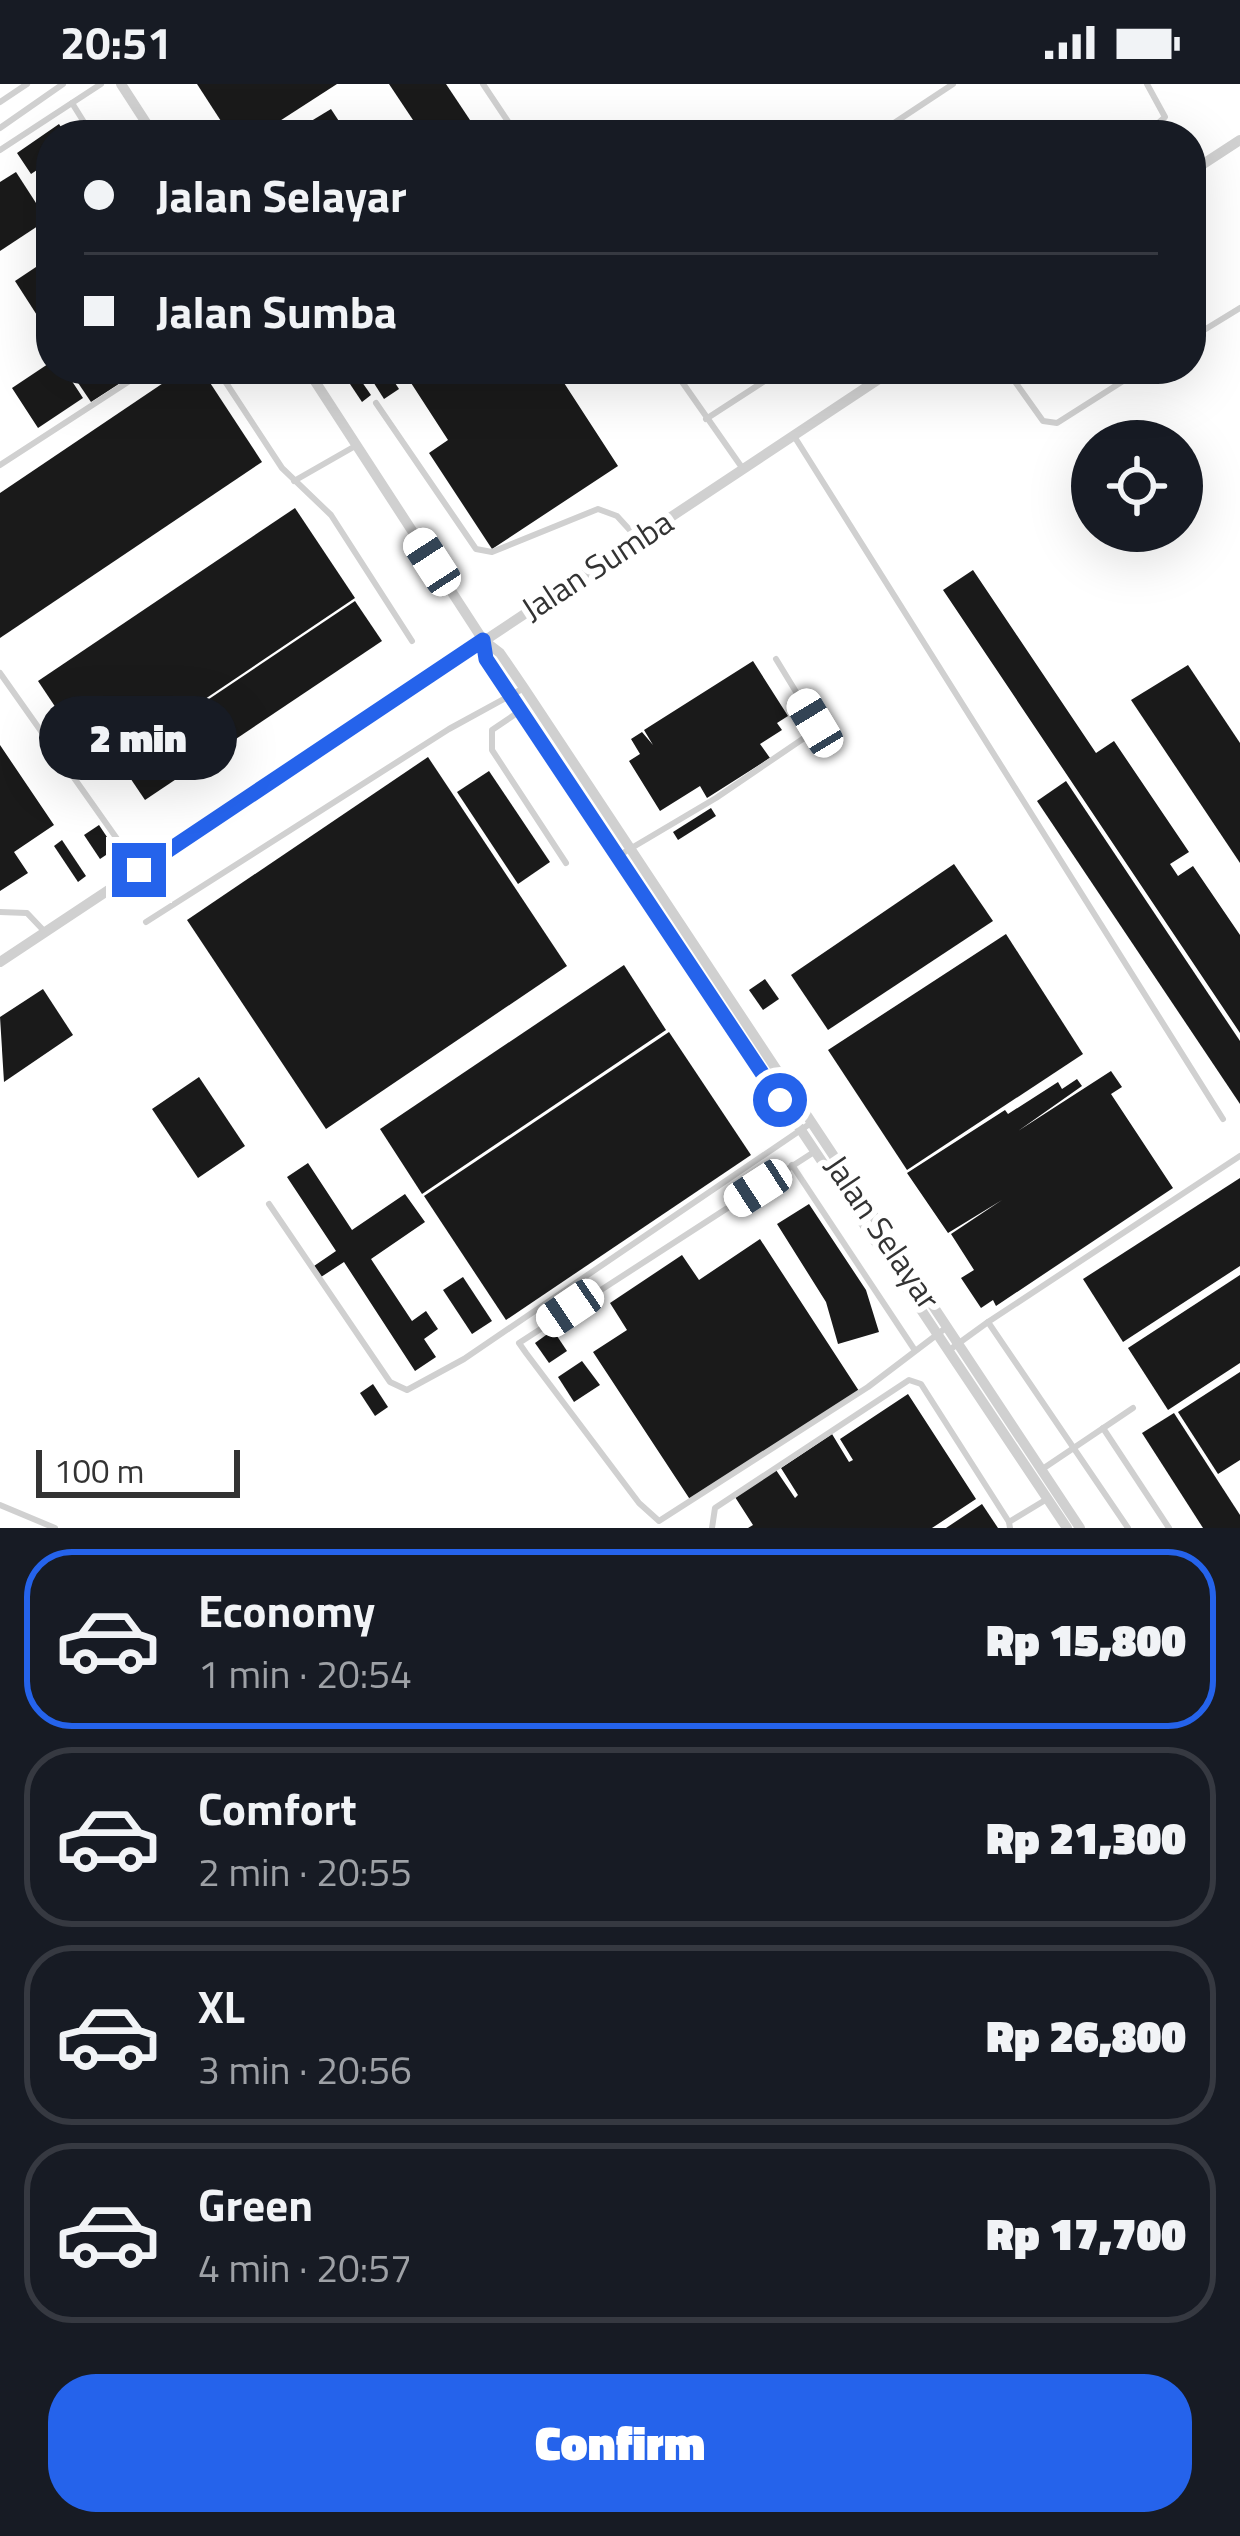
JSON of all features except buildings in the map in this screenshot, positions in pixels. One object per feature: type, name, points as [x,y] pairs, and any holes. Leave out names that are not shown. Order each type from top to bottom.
[{"type":"street","points":[[121,84],[144,120]]},
{"type":"street","points":[[1206,162],[1240,140]]},
{"type":"street","name":"Jalan Selayar","points":[[317,384],[483,640],[500,652],[752,1034],[820,1148],[1052,1496],[1067,1528]]},
{"type":"street","name":"Jalan Sumba","points":[[0,962],[872,384]]},
{"type":"street","name":"Jalan Selayar","points":[[483,640],[486,659],[615,858],[740,1040],[806,1126]]},
{"type":"street","points":[[670,937],[683,929]]},
{"type":"street","points":[[740,1040],[752,1034]]},
{"type":"street","name":"Jalan Selayar","points":[[1052,1496],[1080,1528]]},
{"type":"lane","points":[[0,102],[27,84]]},
{"type":"lane","points":[[0,128],[63,84]]},
{"type":"lane","points":[[47,120],[100,84]]},
{"type":"lane","points":[[483,84],[507,120]]},
{"type":"lane","points":[[899,120],[953,84]]},
{"type":"lane","points":[[1147,84],[1165,117],[1162,120]]},
{"type":"lane","points":[[72,104],[82,120]]},
{"type":"lane","points":[[0,150],[36,127]]},
{"type":"lane","points":[[1206,329],[1240,308]]},
{"type":"lane","points":[[0,465],[125,384]]},
{"type":"lane","points":[[227,384],[294,481],[331,515],[412,641]]},
{"type":"lane","points":[[683,384],[743,469]]},
{"type":"lane","points":[[706,419],[760,384]]},
{"type":"lane","points":[[1018,384],[1048,423],[1057,423],[1118,384]]},
{"type":"lane","points":[[376,403],[476,549],[492,552],[598,509],[617,516],[638,539]]},
{"type":"lane","points":[[794,436],[1222,1119]]},
{"type":"lane","points":[[294,481],[356,445]]},
{"type":"lane","points":[[615,858],[716,798],[813,732],[815,723],[776,658]]},
{"type":"lane","points":[[0,673],[139,870]]},
{"type":"lane","points":[[146,922],[524,688]]},
{"type":"lane","points":[[492,730],[520,711]]},
{"type":"lane","points":[[481,713],[492,730],[492,750],[566,862]]},
{"type":"lane","points":[[0,912],[27,914],[45,932]]},
{"type":"lane","points":[[269,1204],[390,1382],[406,1390],[464,1359],[806,1126]]},
{"type":"lane","points":[[820,1148],[519,1342],[526,1353],[639,1503],[659,1521],[868,1387],[942,1331]]},
{"type":"lane","points":[[952,1347],[1240,1156]]},
{"type":"lane","points":[[792,1166],[914,1349]]},
{"type":"lane","points":[[988,1322],[1128,1528]]},
{"type":"lane","points":[[712,1528],[715,1508],[909,1380],[921,1384],[1010,1525],[1052,1496]]},
{"type":"lane","points":[[1037,1473],[1132,1408]]},
{"type":"lane","points":[[1103,1428],[1169,1528]]},
{"type":"lane","points":[[0,1505],[55,1528]]},
{"type":"route","points":[[139,870],[483,640],[486,659],[780,1100]]}]
